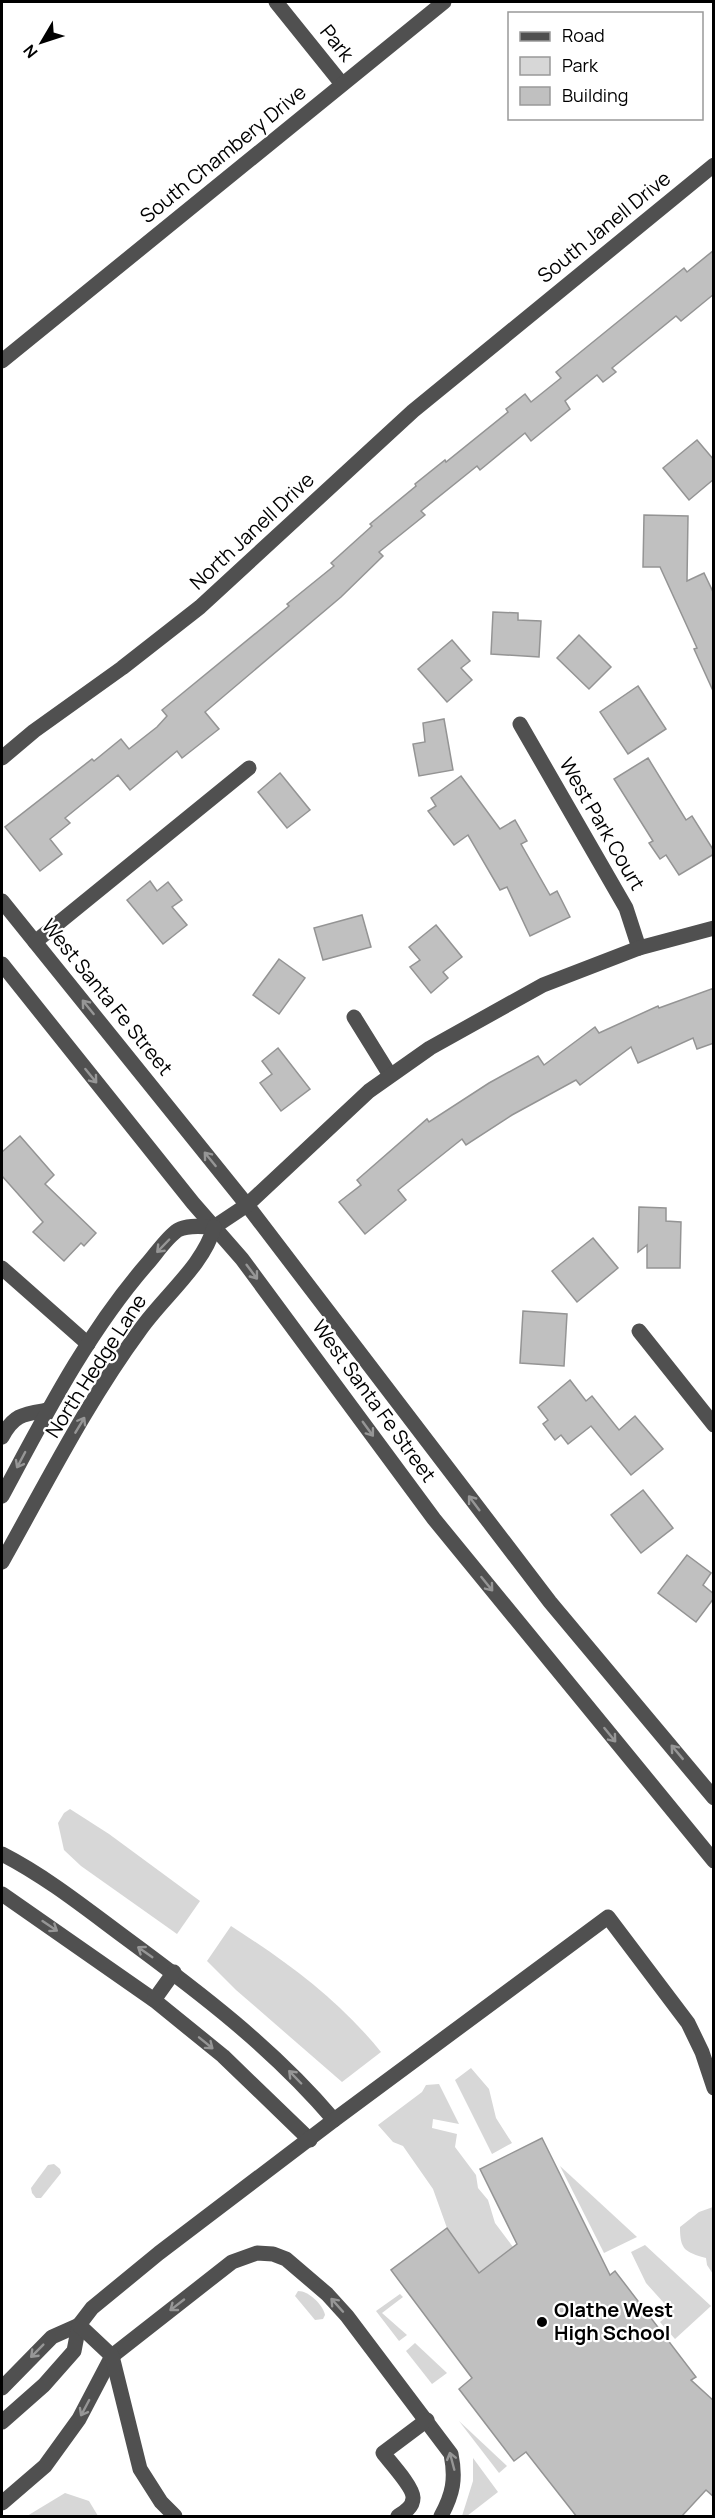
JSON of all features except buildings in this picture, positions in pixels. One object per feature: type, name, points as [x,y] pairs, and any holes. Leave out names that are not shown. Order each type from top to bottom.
[{"type":"street","name":"Park","points":[[276,2],[342,84]]},
{"type":"street","name":"South Chambery Drive","points":[[2,361],[444,2]]},
{"type":"street","name":"South Janell Drive","points":[[521,323],[714,165]]},
{"type":"street","name":"North Janell Drive","points":[[2,758],[34,731],[200,608],[367,452],[521,323]]},
{"type":"street","name":"West Park Court","points":[[520,724],[626,908],[639,948]]},
{"type":"street","points":[[35,942],[249,768]]},
{"type":"street","name":"West Santa Fe Street","points":[[2,901],[247,1205],[550,1602],[714,1798]]},
{"type":"street","points":[[214,1227],[247,1205],[369,1091],[430,1048],[543,986],[639,948],[714,928]]},
{"type":"street","name":"West Santa Fe Street","points":[[2,964],[242,1259],[434,1519],[714,1861]]},
{"type":"street","points":[[354,1017],[390,1075]]},
{"type":"street","name":"North Hedge Lane","points":[[2,1496],[48,1410],[88,1344],[110,1310],[139,1273],[178,1230],[191,1227],[214,1227],[210,1243],[203,1255],[146,1322],[117,1364],[2,1562]]},
{"type":"street","points":[[2,1268],[88,1344]]},
{"type":"street","points":[[639,1331],[714,1425]]},
{"type":"street","points":[[2,1437],[7,1428],[20,1415],[48,1410]]},
{"type":"street","points":[[2,1854],[63,1892],[174,1972],[246,2031],[285,2067],[334,2120]]},
{"type":"street","points":[[2,1894],[154,2000],[223,2056],[310,2139]]},
{"type":"street","points":[[2,2422],[44,2385],[74,2351],[79,2325],[92,2308],[159,2253],[334,2120],[608,1917],[688,2023],[702,2052],[714,2088]]},
{"type":"street","points":[[154,2000],[174,1972]]},
{"type":"street","points":[[2,2503],[45,2466],[79,2419],[112,2356],[232,2262],[257,2253],[273,2254],[286,2259],[327,2294],[347,2316],[451,2454],[455,2475],[451,2494],[441,2517]]},
{"type":"street","points":[[79,2325],[112,2356],[140,2469],[160,2502],[175,2517]]},
{"type":"street","points":[[2,2388],[52,2337],[79,2325]]},
{"type":"street","points":[[398,2517],[410,2508],[414,2499],[412,2491],[383,2453],[427,2420]]},
{"type":"green space","points":[[70,1809],[109,1834],[200,1901],[177,1934],[81,1866],[64,1850],[58,1823],[64,1813]]},
{"type":"green space","points":[[231,1926],[311,1983],[348,2015],[381,2052],[342,2082],[236,1990],[207,1961]]},
{"type":"green space","points":[[471,2068],[489,2089],[496,2118],[512,2143],[492,2154],[455,2080]]},
{"type":"green space","points":[[439,2084],[459,2124],[433,2119],[432,2128],[457,2134],[455,2147],[476,2175],[478,2188],[488,2200],[495,2223],[513,2247],[479,2273],[447,2228],[433,2189],[403,2146],[393,2142],[378,2125],[422,2092],[426,2085]]},
{"type":"green space","points":[[54,2164],[61,2173],[41,2198],[36,2198],[31,2188],[48,2165]]},
{"type":"green space","points":[[560,2166],[637,2237],[604,2253]]},
{"type":"green space","points":[[713,2207],[714,2274],[707,2265],[706,2258],[685,2249],[681,2241],[680,2227],[699,2212]]},
{"type":"green space","points":[[645,2245],[711,2306],[675,2339],[660,2322],[672,2312],[646,2283],[631,2252]]},
{"type":"green space","points":[[298,2291],[307,2293],[318,2303],[324,2311],[323,2319],[315,2320],[295,2296]]},
{"type":"green space","points":[[400,2294],[403,2297],[382,2313],[407,2335],[399,2341],[376,2311]]},
{"type":"green space","points":[[415,2343],[447,2373],[432,2384],[406,2351]]},
{"type":"green space","points":[[459,2421],[507,2466],[499,2473]]},
{"type":"green space","points":[[473,2458],[498,2492],[467,2516],[462,2516],[473,2481]]},
{"type":"green space","points":[[65,2493],[89,2501],[98,2516],[27,2516]]},
{"type":"place","name":"Olathe West High School","points":[[542,2322]]}]
